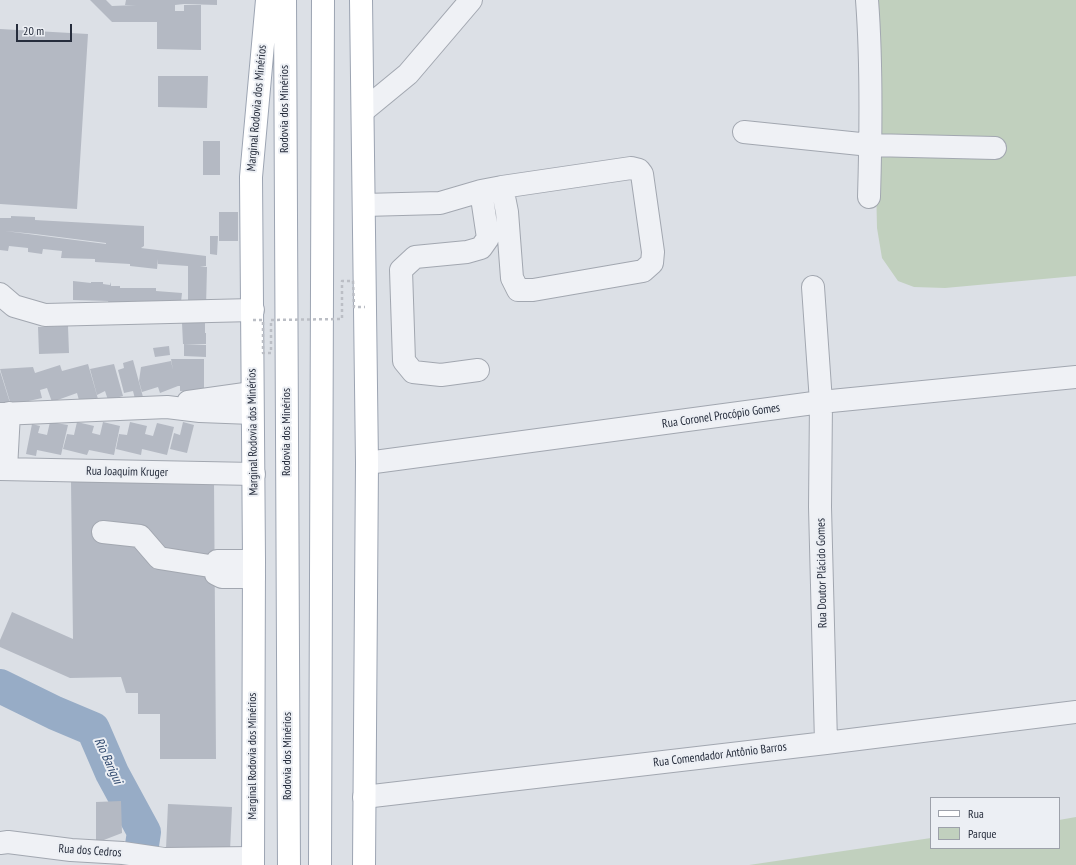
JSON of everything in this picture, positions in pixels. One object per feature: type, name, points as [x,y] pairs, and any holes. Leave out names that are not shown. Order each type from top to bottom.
[{"type":"main road","name":"Marginal Rodovia dos Minérios","points":[[253,862],[254,474],[252,403],[253,315],[251,178],[267,0]]},
{"type":"main road","name":"Rodovia dos Minérios","points":[[285,0],[289,865]]},
{"type":"main road","points":[[320,865],[323,0]]},
{"type":"main road","points":[[361,0],[367,463],[364,865]]},
{"type":"street","points":[[363,111],[408,74],[471,0]]},
{"type":"street","points":[[867,0],[870,32],[869,197]]},
{"type":"street","points":[[744,132],[870,145],[995,148]]},
{"type":"street","points":[[364,205],[440,203],[502,187],[631,168],[639,170],[642,174],[653,252],[652,263],[643,271],[533,290],[518,290],[512,278],[507,212],[502,187]]},
{"type":"street","points":[[478,370],[441,375],[413,372],[404,361],[401,270],[415,257],[467,252],[481,248],[488,238],[481,192]]},
{"type":"street","name":"Rua Doutor Plácido Gomes","points":[[813,288],[821,402],[820,507],[826,743]]},
{"type":"street","points":[[0,294],[14,306],[44,315],[253,315]]},
{"type":"street","name":"Rua Coronel Procópio Gomes","points":[[367,463],[821,402],[1076,377]]},
{"type":"street","points":[[3,469],[4,413],[168,407],[200,399],[252,403]]},
{"type":"street","name":"Rua Joaquim Kruger","points":[[3,469],[254,474]]},
{"type":"street","points":[[103,532],[140,536],[159,558],[216,567],[217,560],[254,569]]},
{"type":"street","name":"Rua Comendador Antônio Barros","points":[[364,797],[1076,712]]},
{"type":"street","name":"Rua dos Cedros","points":[[3,836],[69,858],[123,853],[164,859],[253,862]]},
{"type":"path","points":[[253,315],[263,320],[263,353],[271,353],[271,320],[342,319],[342,281],[353,281],[354,307],[365,307]]},
{"type":"green space","points":[[872,0],[1076,0],[1076,276],[945,288],[914,287],[898,281],[882,258],[877,228]]},
{"type":"green space","points":[[1076,817],[1076,865],[749,865],[930,838],[930,849],[1060,849],[1060,820]]},
{"type":"building","points":[[90,0],[106,0],[112,6],[136,5],[125,5],[126,0],[217,0],[217,5],[184,4],[175,5],[175,11],[184,11],[184,5],[201,5],[201,50],[157,49],[157,22],[112,22]]},
{"type":"building","points":[[0,29],[88,34],[77,209],[0,204]]},
{"type":"building","points":[[158,76],[208,76],[207,108],[158,107]]},
{"type":"building","points":[[203,141],[220,141],[220,175],[203,175]]},
{"type":"building","points":[[219,212],[238,212],[238,241],[219,241]]},
{"type":"building","points":[[11,216],[35,217],[35,220],[144,226],[144,246],[141,248],[206,256],[206,266],[200,267],[207,267],[206,307],[188,307],[188,266],[158,264],[158,259],[157,269],[130,266],[130,264],[95,262],[95,259],[61,258],[62,251],[43,249],[42,254],[28,252],[28,248],[9,246],[8,251],[0,250],[0,218],[11,218]],"holes":[[[5,231],[106,243],[106,244]]]},
{"type":"building","points":[[210,236],[218,236],[217,255],[210,254]]},
{"type":"building","points":[[73,281],[91,283],[103,282],[103,284],[110,285],[111,282],[111,286],[120,286],[120,288],[156,288],[156,291],[182,293],[181,302],[109,304],[108,301],[73,300]]},
{"type":"building","points":[[205,322],[206,344],[183,344],[182,323]]},
{"type":"building","points":[[68,326],[69,353],[39,354],[38,327]]},
{"type":"building","points":[[184,344],[206,345],[206,357],[184,356]]},
{"type":"building","points":[[169,346],[170,355],[155,357],[153,348]]},
{"type":"building","points":[[171,359],[204,359],[204,391],[180,391],[180,386],[178,386],[160,393],[158,387],[142,392],[139,381],[141,367],[171,361],[173,370]]},
{"type":"building","points":[[133,360],[143,397],[135,399],[133,391],[124,393],[118,370],[124,368],[123,363]]},
{"type":"building","points":[[88,364],[98,399],[80,404],[77,393],[52,402],[47,388],[40,390],[42,398],[11,405],[0,369],[33,367],[35,373],[60,365],[62,371]]},
{"type":"building","points":[[114,364],[123,396],[108,400],[105,391],[97,395],[90,369]]},
{"type":"building","points":[[0,371],[11,406],[0,406]]},
{"type":"building","points":[[50,422],[68,425],[61,455],[37,450],[36,456],[26,454],[32,424],[40,426],[38,433],[47,435]]},
{"type":"building","points":[[77,422],[94,426],[92,433],[100,435],[103,422],[120,426],[114,455],[89,450],[87,455],[63,449],[67,434],[74,435]]},
{"type":"building","points":[[130,422],[147,426],[145,434],[153,436],[157,423],[174,427],[167,455],[142,449],[141,455],[116,449],[119,434],[127,435]]},
{"type":"building","points":[[183,422],[194,425],[187,453],[170,449],[174,433],[180,435]]},
{"type":"building","points":[[214,481],[216,759],[160,759],[160,714],[138,714],[138,693],[126,693],[121,677],[70,678],[0,647],[0,640],[12,612],[73,639],[71,482]]},
{"type":"building","points":[[121,801],[122,833],[96,843],[96,802]]},
{"type":"building","points":[[168,804],[232,807],[230,851],[166,849]]},
{"type":"waterway","name":"Rio Barigui","points":[[0,686],[55,713],[93,729],[112,773],[144,832],[139,865]]}]
